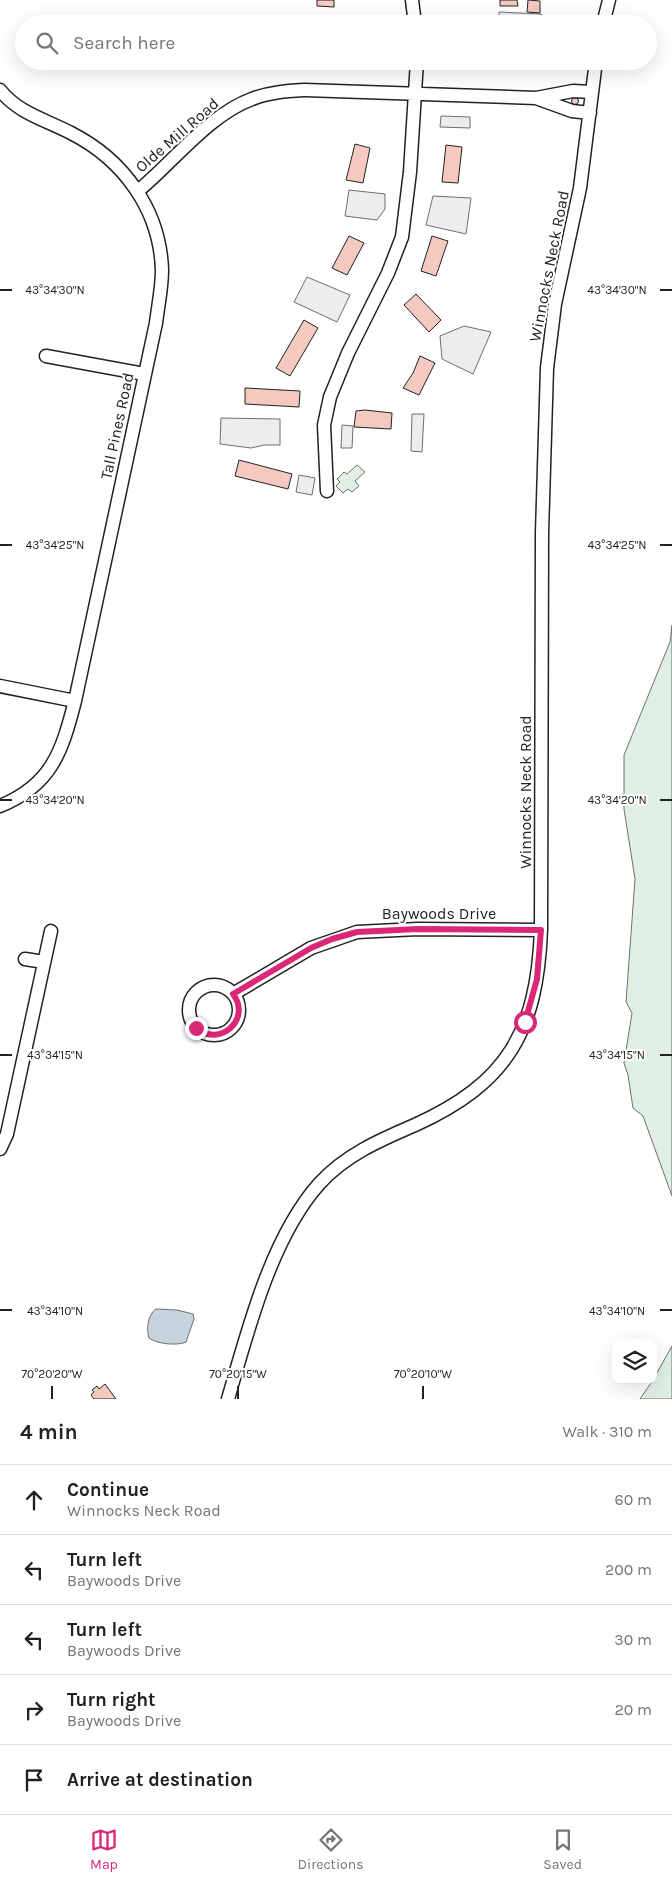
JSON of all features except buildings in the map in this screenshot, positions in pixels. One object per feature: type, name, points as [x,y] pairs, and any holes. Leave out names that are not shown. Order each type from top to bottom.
[{"type":"street","points":[[412,0],[414,15]]},
{"type":"street","points":[[605,15],[609,0]]},
{"type":"street","points":[[326,491],[324,432],[327,409],[342,364],[380,293],[402,236],[417,70]]},
{"type":"street","name":"Winnocks Neck Road","points":[[228,1399],[271,1269],[291,1226],[309,1196],[334,1169],[353,1155],[454,1105],[480,1086],[498,1068],[516,1042],[529,1012],[537,979],[541,930],[542,533],[547,368],[555,304],[580,188],[595,70]]},
{"type":"street","name":"Olde Mill Road","points":[[138,191],[219,118],[243,102],[258,96],[305,90],[536,98],[573,91],[592,92]]},
{"type":"street","name":"Tall Pines Road","points":[[0,806],[27,791],[54,764],[64,744],[75,702],[156,323],[162,270],[155,231],[138,191],[120,169],[95,148],[72,133],[22,109],[1,94]]},
{"type":"street","name":"Olde Mill Road","points":[[536,98],[563,108],[590,113]]},
{"type":"street","points":[[46,356],[144,374]]},
{"type":"street","points":[[0,686],[75,702]]},
{"type":"street","name":"Baywoods Drive","points":[[233,994],[311,948],[332,939],[357,932],[418,929],[541,930]]},
{"type":"street","points":[[0,1149],[7,1134],[51,931]]},
{"type":"street","points":[[26,959],[44,962]]},
{"type":"street","points":[[214,985],[227,989],[233,994],[239,1010],[236,1022],[231,1029],[224,1033],[211,1035],[203,1033],[193,1025],[190,1017],[190,1004],[199,990],[214,985]]},
{"type":"green space","points":[[357,465],[365,472],[355,481],[359,486],[352,492],[348,489],[343,493],[336,486],[340,482],[337,479],[344,472],[347,474]]},
{"type":"green space","points":[[672,625],[672,1196],[643,1116],[633,1108],[628,1075],[624,1063],[632,1013],[626,1002],[635,879],[624,809],[624,755],[670,642]]},
{"type":"green space","points":[[672,1346],[672,1399],[640,1399],[650,1384],[657,1384],[657,1373]]},
{"type":"shaded area","points":[[499,12],[542,15],[499,15]]},
{"type":"shaded area","points":[[441,116],[470,117],[470,128],[440,127]]},
{"type":"shaded area","points":[[349,190],[385,194],[385,209],[377,220],[345,216]]},
{"type":"shaded area","points":[[433,196],[471,198],[466,234],[426,225]]},
{"type":"shaded area","points":[[307,277],[350,295],[337,322],[294,302]]},
{"type":"shaded area","points":[[464,326],[491,332],[473,374],[442,359],[440,336]]},
{"type":"shaded area","points":[[412,414],[424,414],[422,452],[411,451]]},
{"type":"shaded area","points":[[221,418],[280,419],[280,445],[264,445],[251,448],[220,444]]},
{"type":"shaded area","points":[[342,425],[353,426],[352,448],[341,448]]},
{"type":"shaded area","points":[[299,475],[315,478],[312,495],[296,492]]},
{"type":"shaded area","points":[[156,1309],[177,1310],[193,1314],[194,1319],[186,1342],[167,1344],[149,1338],[148,1322],[151,1314]]},
{"type":"route","points":[[196,1028],[203,1033],[211,1035],[224,1033],[231,1029],[239,1014],[236,998],[233,994],[311,948],[332,939],[357,932],[418,929],[541,930],[537,979],[525,1022]]}]
